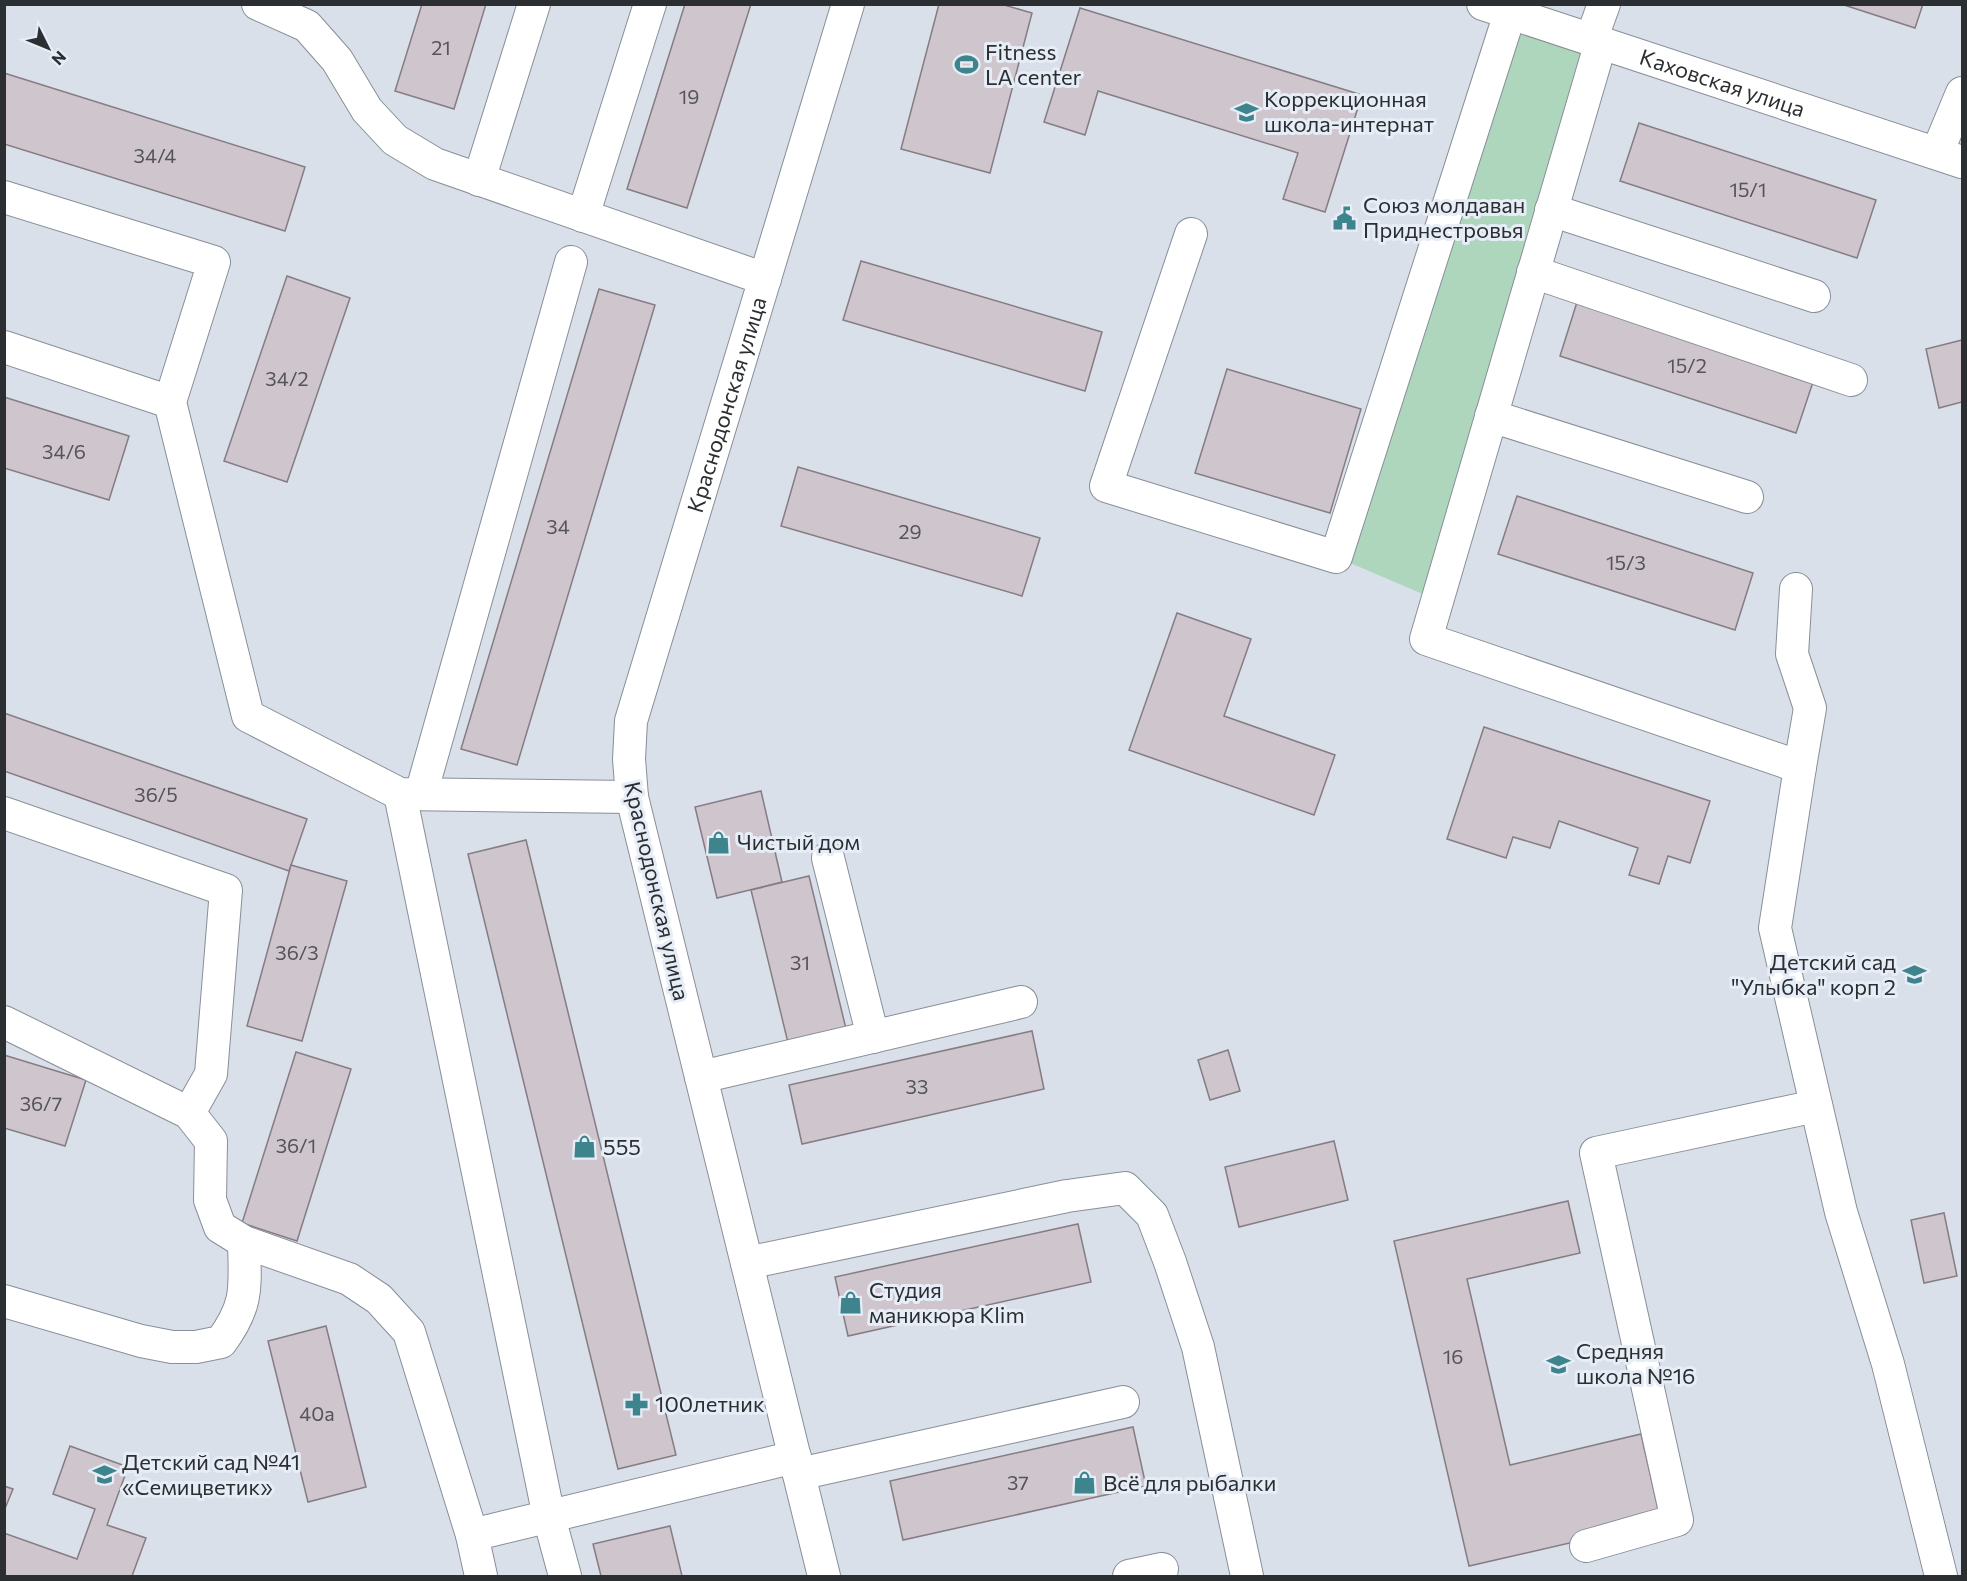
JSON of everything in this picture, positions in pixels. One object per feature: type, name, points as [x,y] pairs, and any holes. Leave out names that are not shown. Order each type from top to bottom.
[{"type":"street","points":[[258,4],[307,26],[337,60],[367,110],[395,140],[435,164],[765,279]]},
{"type":"street","points":[[479,180],[534,4]]},
{"type":"street","points":[[583,216],[650,4]]},
{"type":"street","name":"Краснодонская улица","points":[[824,1576],[632,797],[629,759],[631,721],[848,4]]},
{"type":"street","points":[[1604,4],[1551,210],[1426,639],[1800,767]]},
{"type":"street","points":[[1191,234],[1106,486],[1336,556],[1496,9]]},
{"type":"street","name":"Каховская улица","points":[[1496,9],[1950,158]]},
{"type":"street","points":[[1950,158],[1962,93]]},
{"type":"street","points":[[4,197],[214,262],[170,402],[248,716],[410,794],[632,797]]},
{"type":"street","points":[[1551,210],[1814,296]]},
{"type":"street","points":[[565,1576],[549,1517],[410,794],[571,262]]},
{"type":"street","points":[[1533,272],[1851,380]]},
{"type":"street","points":[[4,347],[170,402]]},
{"type":"street","points":[[1491,416],[1747,497]]},
{"type":"street","points":[[1796,589],[1792,654],[1810,708],[1775,928],[1841,1212],[1888,1364],[1941,1576]]},
{"type":"street","points":[[4,813],[225,890],[211,1074],[189,1113]]},
{"type":"street","points":[[828,858],[873,1037]]},
{"type":"street","points":[[701,1077],[1021,1002]]},
{"type":"street","points":[[4,1022],[189,1113],[210,1141],[210,1200],[220,1227],[244,1242],[349,1279],[379,1299],[409,1332],[472,1535],[481,1576]]},
{"type":"street","points":[[1586,1546],[1677,1520],[1596,1153],[1816,1106]]},
{"type":"street","points":[[747,1263],[1067,1196],[1125,1188],[1152,1215],[1198,1347],[1247,1576]]},
{"type":"street","points":[[4,1301],[141,1341],[172,1347],[196,1347],[221,1342],[235,1323],[246,1293],[244,1242]]},
{"type":"street","points":[[472,1535],[797,1466],[1123,1402]]},
{"type":"street","points":[[1129,1576],[1162,1569]]},
{"type":"green space","points":[[1510,13],[1601,42],[1437,600],[1336,557]]},
{"type":"building","points":[[422,4],[486,4],[454,109],[395,91]]},
{"type":"building","points":[[685,4],[751,4],[687,208],[627,189]]},
{"type":"building","points":[[939,4],[1001,4],[1032,13],[990,173],[901,149]]},
{"type":"building","points":[[1841,4],[1923,4],[1915,28]]},
{"type":"building","points":[[1080,8],[1362,95],[1325,212],[1283,199],[1298,153],[1098,91],[1085,135],[1044,122]]},
{"type":"building","points":[[4,73],[305,167],[285,231],[4,144]]},
{"type":"building","points":[[1639,123],[1876,200],[1857,258],[1620,181]]},
{"type":"building","points":[[861,261],[1102,332],[1085,391],[843,320]]},
{"type":"building","points":[[287,276],[350,298],[287,482],[224,461]]},
{"type":"building","points":[[599,289],[655,305],[517,765],[461,749]]},
{"type":"building","points":[[1578,299],[1815,376],[1796,433],[1560,356]]},
{"type":"building","points":[[1962,340],[1962,402],[1939,408],[1926,349]]},
{"type":"building","points":[[1227,369],[1361,409],[1330,513],[1195,473]]},
{"type":"building","points":[[4,397],[129,436],[109,500],[4,468]]},
{"type":"building","points":[[798,467],[1040,538],[1022,596],[781,526]]},
{"type":"building","points":[[1517,496],[1753,573],[1735,630],[1498,554]]},
{"type":"building","points":[[1177,613],[1251,639],[1224,716],[1335,755],[1314,815],[1129,750]]},
{"type":"building","points":[[4,713],[307,819],[289,871],[4,771]]},
{"type":"building","points":[[1484,727],[1710,801],[1690,863],[1668,856],[1659,884],[1629,875],[1638,848],[1559,821],[1550,848],[1513,837],[1506,858],[1447,839]]},
{"type":"building","points":[[761,791],[782,882],[717,898],[695,807]]},
{"type":"building","points":[[526,840],[676,1455],[618,1469],[468,854]]},
{"type":"building","points":[[291,865],[347,881],[302,1041],[247,1026]]},
{"type":"building","points":[[809,876],[848,1037],[790,1051],[751,890]]},
{"type":"building","points":[[1032,1031],[1044,1089],[802,1144],[789,1085]]},
{"type":"building","points":[[1228,1050],[1240,1091],[1210,1100],[1198,1060]]},
{"type":"building","points":[[296,1052],[351,1069],[297,1241],[242,1223]]},
{"type":"building","points":[[4,1055],[86,1080],[65,1146],[4,1128]]},
{"type":"building","points":[[1334,1141],[1348,1200],[1239,1227],[1225,1167]]},
{"type":"building","points":[[1568,1201],[1580,1253],[1467,1279],[1510,1465],[1641,1434],[1661,1522],[1469,1566],[1394,1241]]},
{"type":"building","points":[[1944,1213],[1957,1276],[1924,1283],[1911,1220]]},
{"type":"building","points":[[1078,1224],[1091,1282],[848,1336],[835,1277]]},
{"type":"building","points":[[326,1326],[366,1487],[308,1502],[268,1341]]},
{"type":"building","points":[[1133,1427],[1146,1486],[903,1540],[890,1481]]},
{"type":"building","points":[[70,1446],[128,1467],[107,1525],[146,1538],[132,1576],[4,1576],[4,1533],[77,1559],[95,1509],[53,1494]]},
{"type":"building","points":[[4,1486],[13,1489],[4,1511]]},
{"type":"building","points":[[670,1526],[682,1576],[601,1576],[593,1544]]},
{"type":"place","name":"Fitness LA center","points":[[967,65]]},
{"type":"place","name":"Коррекционная школа-интернат","points":[[1246,112]]},
{"type":"place","name":"Союз молдаван Приднестровья","points":[[1345,218]]},
{"type":"place","name":"Чистый дом","points":[[719,842]]},
{"type":"place","name":"Детский сад \"Улыбка\" корп 2","points":[[1914,975]]},
{"type":"place","name":"555","points":[[585,1147]]},
{"type":"place","name":"Студия маникюра Klim","points":[[851,1303]]},
{"type":"place","name":"Средняя школа №16","points":[[1558,1364]]},
{"type":"place","name":"100летник","points":[[637,1404]]},
{"type":"place","name":"Детский сад №41 «Семицветик»","points":[[104,1475]]},
{"type":"place","name":"Всё для рыбалки","points":[[1085,1483]]}]
